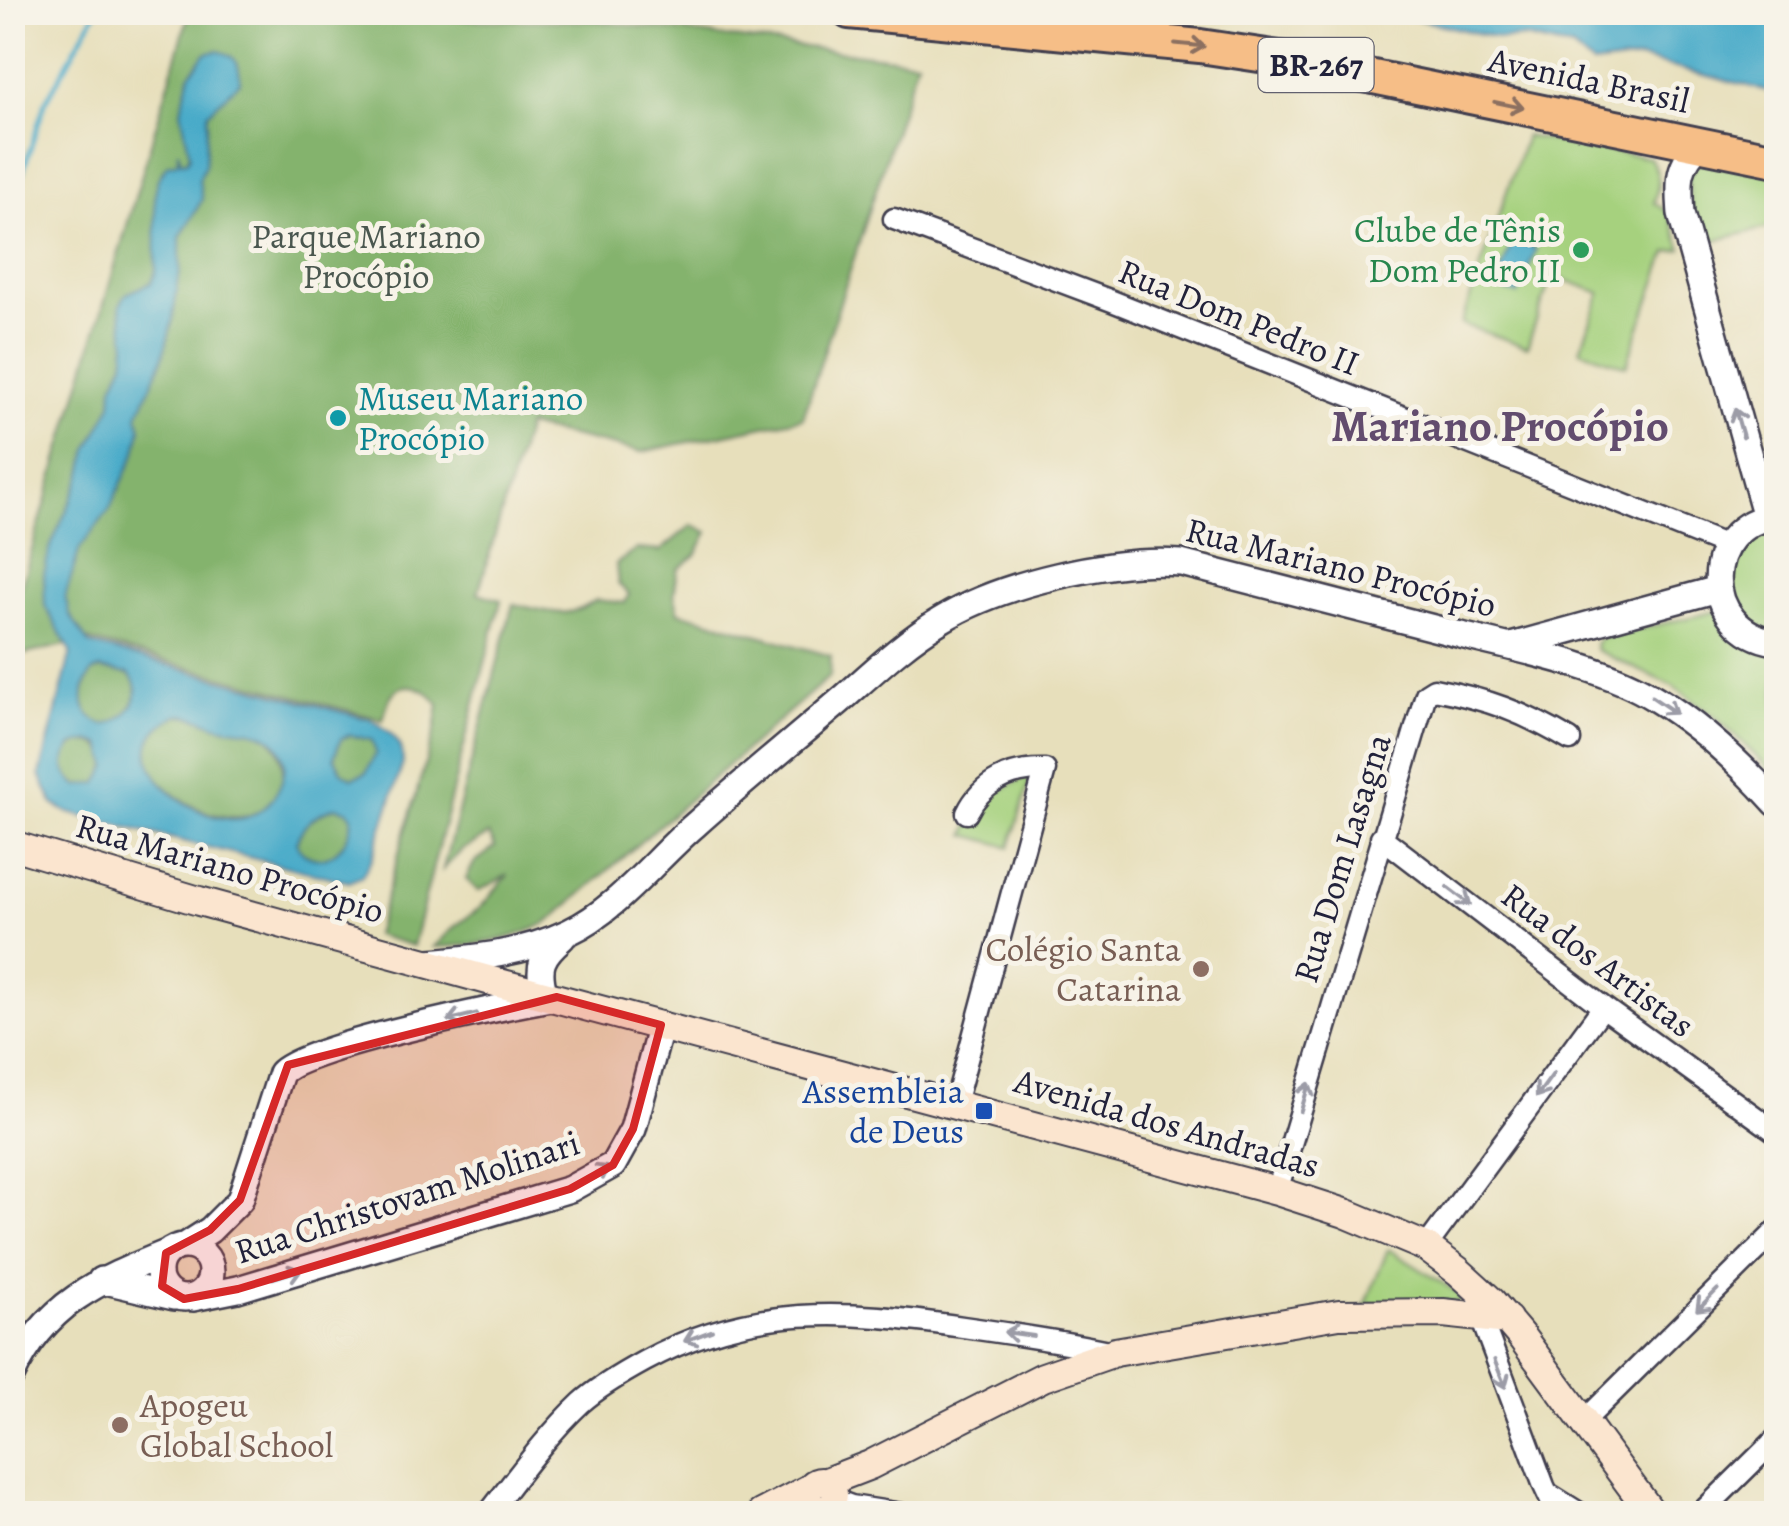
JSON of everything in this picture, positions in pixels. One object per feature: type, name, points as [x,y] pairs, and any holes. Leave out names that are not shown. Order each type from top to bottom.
[{"type":"highway","name":"Avenida Brasil","points":[[849,12],[1235,51],[1776,160]]},
{"type":"main road","name":"Rua Mariano Procópio","points":[[12,845],[427,963],[501,995],[550,995]]},
{"type":"main road","name":"Avenida dos Andradas","points":[[550,995],[1277,1191],[1345,1213],[1426,1248],[1468,1282],[1494,1318],[1584,1421],[1652,1514]]},
{"type":"main road","points":[[761,1514],[819,1497],[870,1465],[1013,1391],[1115,1352],[1339,1314],[1381,1311],[1494,1318]]},
{"type":"street","points":[[1701,144],[1690,152],[1680,172],[1681,214],[1771,516],[1747,525],[1726,545],[1718,567],[1718,589],[1726,610],[1741,628],[1776,642]]},
{"type":"street","name":"Rua Dom Pedro II","points":[[894,219],[1112,301],[1726,545]]},
{"type":"street","name":"Rua Mariano Procópio","points":[[427,963],[502,954],[566,934],[602,911],[694,824],[926,631],[972,605],[1042,581],[1110,564],[1181,563],[1608,676],[1654,698],[1686,720],[1744,768],[1776,803]]},
{"type":"street","points":[[1508,647],[1718,589]]},
{"type":"street","points":[[1589,624],[1577,642],[1577,650],[1584,660],[1608,676]]},
{"type":"street","name":"Rua Dom Lasagna","points":[[1277,1191],[1426,694],[1434,689],[1524,713],[1570,740]]},
{"type":"street","points":[[955,1104],[1045,770],[998,778],[973,800],[967,813]]},
{"type":"street","name":"Rua dos Artistas","points":[[1382,837],[1603,1007],[1776,1132]]},
{"type":"street","points":[[550,995],[539,974],[540,960],[566,934]]},
{"type":"street","points":[[12,1375],[19,1348],[59,1310],[101,1280],[176,1250],[210,1230],[240,1200],[281,1073],[288,1065],[501,995]]},
{"type":"street","points":[[1426,1248],[1603,1007]]},
{"type":"street","name":"Rua Christovam Molinari","points":[[101,1280],[184,1298],[238,1290],[570,1188],[613,1165],[633,1130],[661,1024]]},
{"type":"street","points":[[1584,1421],[1776,1231]]},
{"type":"street","points":[[176,1250],[200,1251],[210,1264],[206,1288],[184,1298],[168,1293],[158,1278],[158,1269],[176,1250]]},
{"type":"street","points":[[488,1514],[581,1404],[618,1375],[710,1331],[764,1318],[818,1313],[882,1316],[1058,1340],[1115,1352]]},
{"type":"street","points":[[1494,1318],[1547,1493],[1558,1514]]},
{"type":"street","points":[[1700,1514],[1776,1439]]},
{"type":"street","points":[[1547,1493],[1582,1514]]},
{"type":"street","points":[[819,1497],[902,1514]]},
{"type":"highlighted area","points":[[557,997],[661,1025],[633,1129],[613,1165],[570,1189],[238,1289],[184,1299],[162,1286],[166,1253],[210,1230],[240,1200],[288,1065]]},
{"type":"green space","name":"Parque Mariano Procópio","points":[[188,17],[596,21],[917,61],[803,418],[641,452],[527,426],[478,593],[501,600],[413,946],[375,935],[435,730],[439,705],[429,694],[410,686],[397,690],[383,720],[87,640],[13,657],[13,614]]},
{"type":"green space","name":"Clube de Tênis Dom Pedro II","points":[[1526,136],[1650,158],[1656,169],[1654,203],[1668,212],[1682,249],[1667,252],[1626,366],[1580,350],[1601,293],[1552,275],[1527,347],[1461,324]]},
{"type":"green space","points":[[1692,159],[1776,173],[1776,226],[1695,245],[1686,166]]},
{"type":"green space","points":[[1776,513],[1776,776],[1717,718],[1673,686],[1596,650],[1595,644],[1600,638],[1722,610],[1718,567]]},
{"type":"green space","points":[[692,525],[708,532],[696,555],[678,569],[674,594],[679,612],[831,656],[830,676],[549,922],[493,941],[434,947],[480,908],[508,875],[478,891],[466,879],[474,863],[495,847],[489,835],[462,850],[443,869],[513,604],[566,613],[596,600],[625,603],[629,594],[618,584],[616,564],[637,549],[660,551]]},
{"type":"green space","points":[[100,669],[129,674],[136,690],[136,698],[127,712],[104,725],[90,716],[83,696],[92,672]]},
{"type":"green space","points":[[178,715],[254,730],[269,738],[279,750],[283,767],[281,786],[271,802],[244,816],[221,816],[176,796],[148,761],[147,743],[157,726]]},
{"type":"green space","points":[[350,735],[372,740],[377,753],[366,773],[352,778],[342,772],[334,757],[341,738]]},
{"type":"green space","points":[[86,742],[102,748],[108,764],[102,780],[86,786],[70,780],[64,764],[70,748]]},
{"type":"green space","points":[[1032,774],[1010,847],[966,835],[977,802]]},
{"type":"green space","points":[[335,807],[352,816],[346,840],[338,850],[321,859],[303,853],[296,843],[302,830],[311,820]]},
{"type":"green space","points":[[1388,1249],[1460,1294],[1460,1302],[1365,1306]]},
{"type":"water","points":[[1391,13],[1731,13],[1776,24],[1776,93],[1640,59],[1592,65],[1573,49],[1525,38],[1502,39]]},
{"type":"water","points":[[217,51],[233,57],[240,82],[208,113],[205,165],[199,180],[202,200],[180,237],[180,271],[172,323],[161,363],[138,415],[141,428],[136,452],[109,510],[80,548],[65,597],[70,615],[89,644],[372,720],[390,733],[401,749],[403,763],[372,859],[362,876],[349,882],[69,813],[53,804],[40,775],[71,652],[45,606],[44,574],[50,548],[83,473],[88,450],[112,404],[113,386],[124,363],[126,344],[120,305],[126,294],[151,283],[156,271],[158,179],[167,165],[178,162],[178,151],[181,162],[190,156],[181,110],[190,74],[205,54]],"holes":[[[100,669],[129,674],[136,690],[136,698],[127,712],[104,725],[90,716],[84,703],[85,687],[92,672]],[[178,715],[191,716],[267,736],[283,755],[282,779],[278,791],[261,810],[230,819],[185,803],[166,788],[153,769],[148,750],[156,731]],[[350,735],[372,740],[376,753],[366,773],[352,778],[342,772],[334,757],[341,739]],[[89,741],[102,745],[108,766],[98,783],[77,786],[68,777],[65,761],[73,745]],[[335,807],[347,810],[352,816],[350,829],[346,840],[330,856],[312,857],[296,842],[306,824]]]},
{"type":"water","points":[[1513,240],[1536,249],[1518,295],[1495,287]]},
{"type":"waterway","points":[[12,205],[45,103],[96,12]]},
{"type":"place","name":"Clube de Tênis Dom Pedro II","points":[[1581,250]]},
{"type":"place","name":"Museu Mariano Procópio","points":[[338,418]]},
{"type":"place","name":"Colégio Santa Catarina","points":[[1201,969]]},
{"type":"place","name":"Assembleia de Deus","points":[[984,1111]]},
{"type":"place","name":"Apogeu Global School","points":[[120,1425]]},
{"type":"district","name":"Mariano Procópio","points":[[1500,426]]}]
